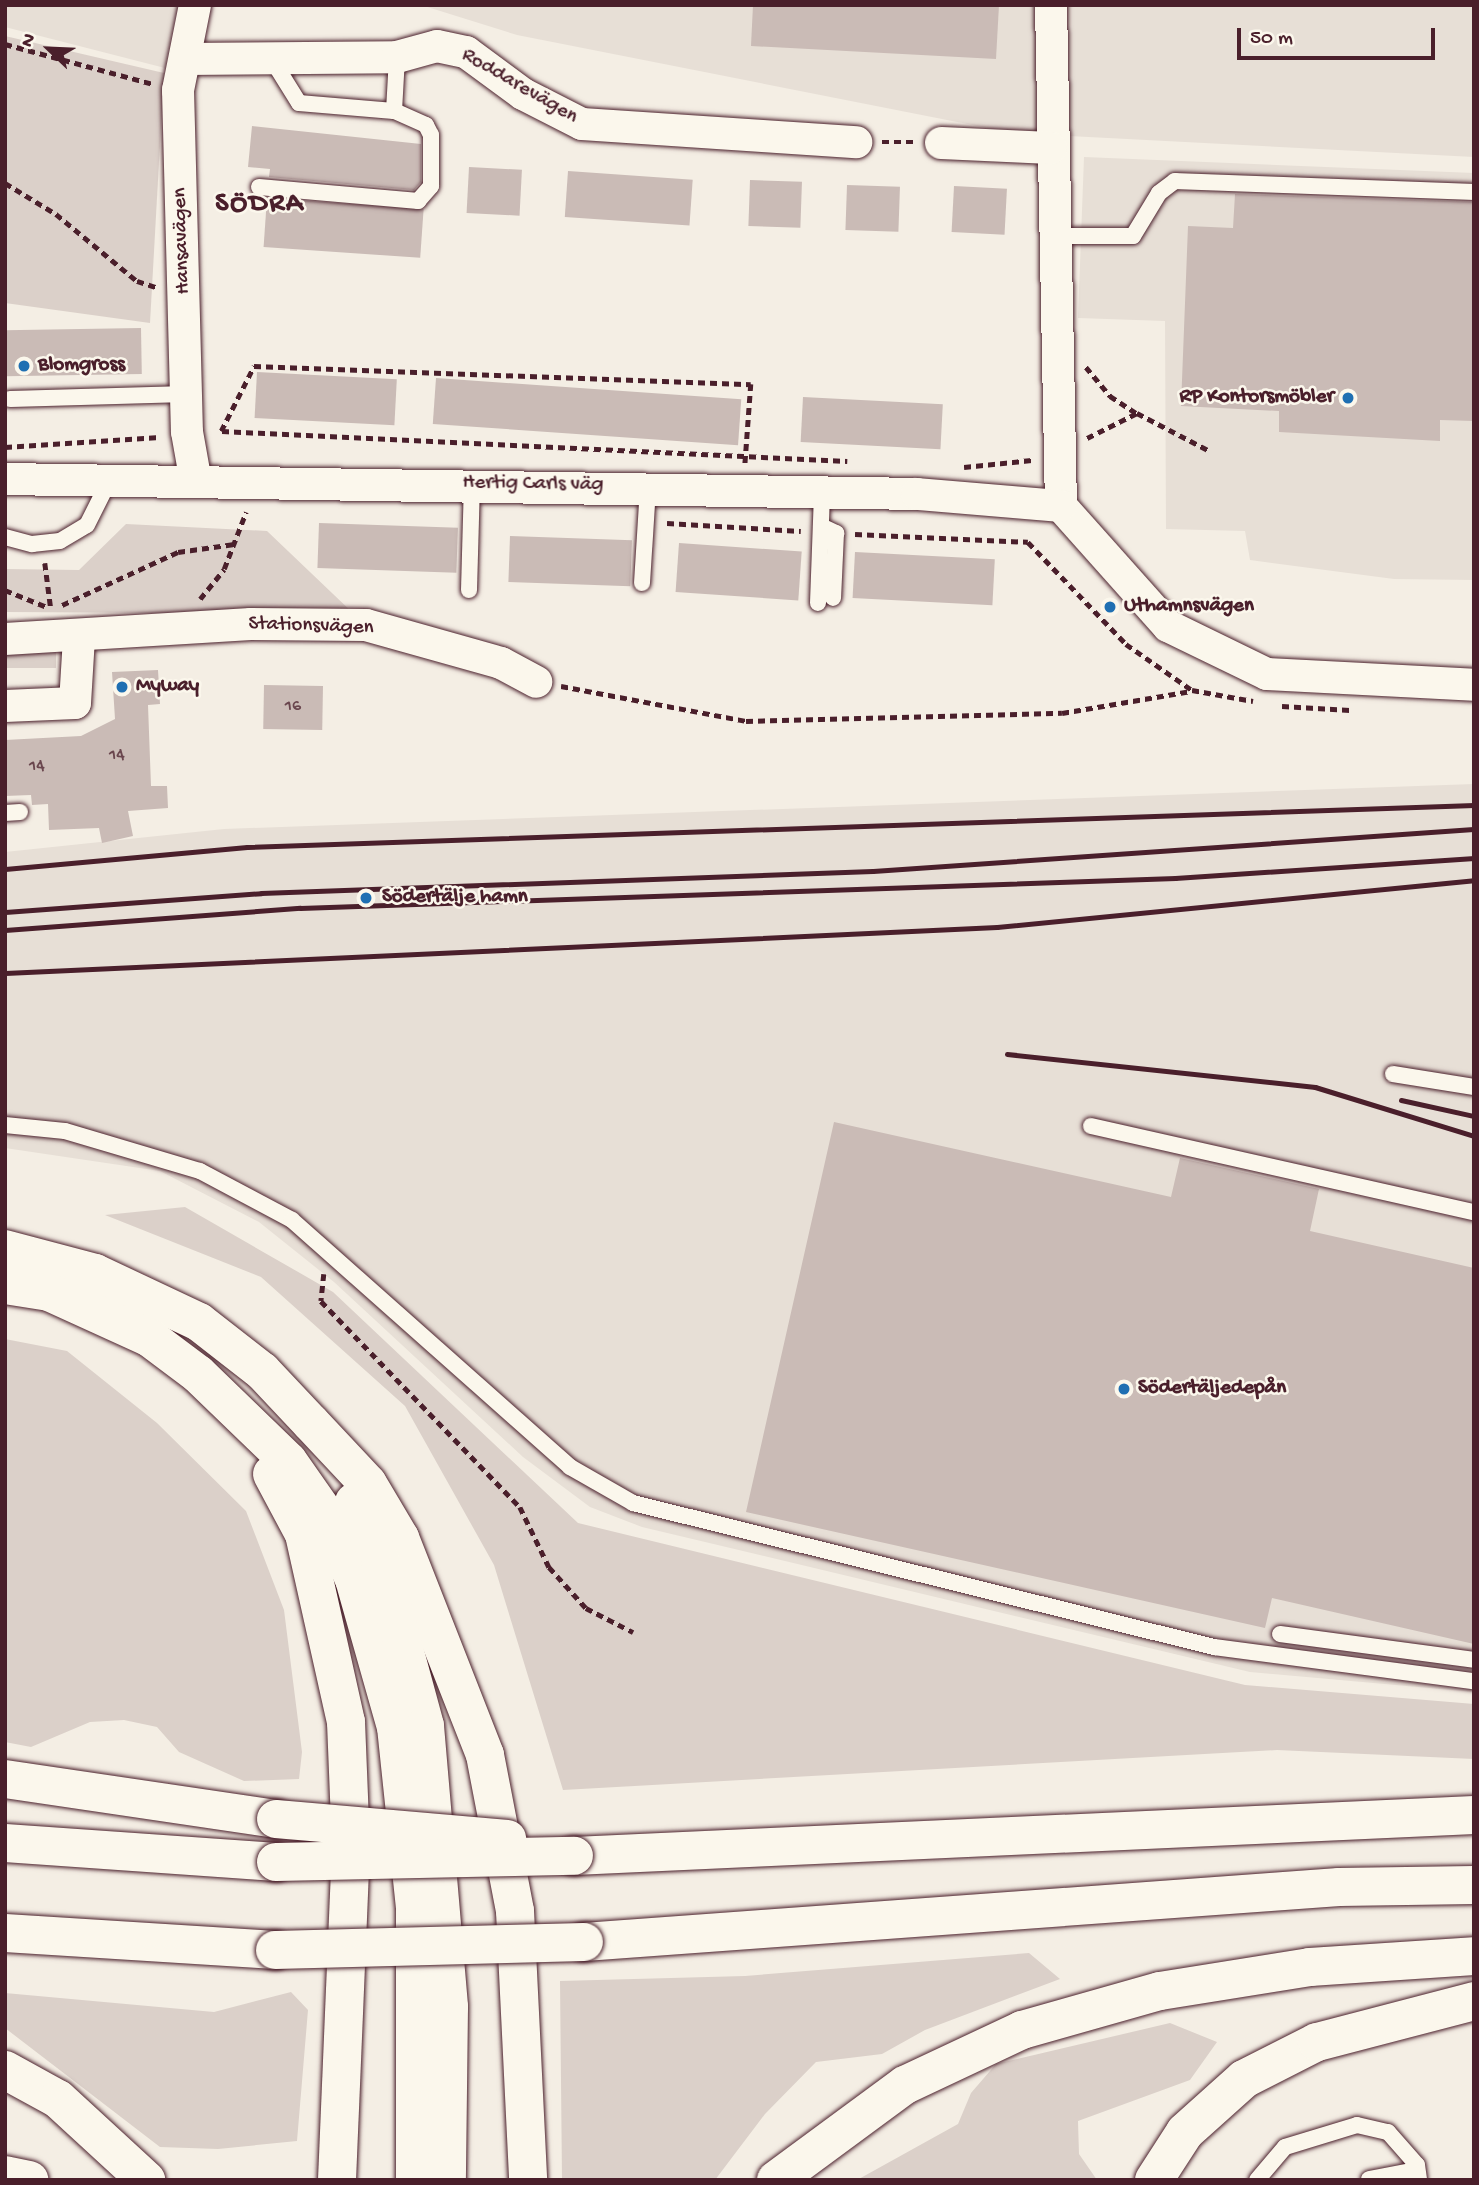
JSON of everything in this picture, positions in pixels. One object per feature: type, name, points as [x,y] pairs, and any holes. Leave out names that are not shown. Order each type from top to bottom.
[{"type":"highway","points":[[5,1249],[94,1273],[199,1322],[262,1371],[368,1484],[400,1538],[485,1755],[515,1911],[528,2180]]},
{"type":"highway","points":[[5,1285],[48,1292],[150,1338],[234,1409],[288,1461],[323,1511],[354,1580],[393,1715],[415,1909],[415,2180]]},
{"type":"highway","points":[[234,1409],[304,1534],[346,1722],[351,1846],[337,2180]]},
{"type":"highway","points":[[311,1423],[380,1560],[425,1726],[449,2007],[447,2180]]},
{"type":"highway","points":[[5,1779],[276,1819],[573,1851]]},
{"type":"highway","points":[[5,1843],[276,1862],[573,1851],[646,1853],[1474,1815]]},
{"type":"highway","points":[[5,1933],[275,1950],[584,1942],[1325,1888],[1474,1885]]},
{"type":"highway","points":[[776,2180],[905,2085],[1022,2030],[1160,1991],[1310,1967],[1474,1956]]},
{"type":"highway","points":[[1154,2180],[1185,2132],[1244,2079],[1317,2042],[1474,2001]]},
{"type":"highway","points":[[5,2070],[58,2099],[146,2180]]},
{"type":"highway","points":[[5,2175],[29,2180]]},
{"type":"street","name":"Hansavägen","points":[[195,5],[178,90],[186,296],[187,432],[195,477]]},
{"type":"street","points":[[1051,5],[1051,148],[1060,506],[1168,626],[1267,674],[1474,685]]},
{"type":"street","name":"Roddarevägen","points":[[185,59],[397,57],[437,46],[466,52],[523,94],[582,124],[856,142]]},
{"type":"street","points":[[941,143],[1051,148]]},
{"type":"street","name":"Hertig Carls väg","points":[[5,478],[195,477],[822,492],[1060,506]]},
{"type":"street","name":"Stationsvägen","points":[[5,639],[79,637],[179,627],[366,625],[501,663],[536,682]]},
{"type":"street","points":[[5,706],[75,704],[79,637]]},
{"type":"lane","points":[[394,111],[397,57]]},
{"type":"lane","points":[[259,187],[418,201],[431,186],[431,135],[426,125],[394,111],[299,103],[271,58]]},
{"type":"lane","points":[[1054,236],[1133,236],[1159,193],[1175,181],[1474,192]]},
{"type":"lane","points":[[10,400],[187,394]]},
{"type":"lane","points":[[5,537],[32,544],[69,536],[87,526],[112,477]]},
{"type":"lane","points":[[469,590],[472,484]]},
{"type":"lane","points":[[642,583],[648,488]]},
{"type":"lane","points":[[822,492],[826,530],[825,600]]},
{"type":"lane","points":[[1393,1074],[1474,1087]]},
{"type":"lane","points":[[5,1125],[65,1131],[200,1171],[292,1220],[570,1467],[634,1503],[1214,1647],[1474,1681]]},
{"type":"lane","points":[[1091,1126],[1474,1212]]},
{"type":"lane","points":[[1280,1634],[1474,1660]]},
{"type":"lane","points":[[1258,2180],[1285,2147],[1357,2125],[1388,2132],[1418,2175]]},
{"type":"lane","points":[[1369,2179],[1418,2175]]},
{"type":"path","points":[[5,44],[178,90]]},
{"type":"path","points":[[856,142],[941,143]]},
{"type":"path","points":[[5,183],[56,214],[138,281],[186,296]]},
{"type":"path","points":[[222,430],[254,366],[592,375],[751,384],[743,491]]},
{"type":"path","points":[[950,468],[1060,457],[1137,413],[1208,450]]},
{"type":"path","points":[[5,447],[134,442],[187,432],[222,430],[855,462]]},
{"type":"path","points":[[179,627],[224,569],[247,511],[247,504]]},
{"type":"path","points":[[234,511],[260,511]]},
{"type":"path","points":[[647,522],[1028,542],[1126,644],[1192,690]]},
{"type":"path","points":[[5,590],[51,609],[125,581],[178,552],[234,544]]},
{"type":"path","points":[[51,609],[46,564],[56,560]]},
{"type":"path","points":[[536,682],[746,721],[1062,713],[1192,690],[1306,710],[1362,710]]},
{"type":"path","points":[[327,1252],[321,1301],[520,1507],[549,1567],[586,1608],[634,1632]]},
{"type":"shaded area","points":[[5,5],[178,5],[165,68],[5,27]]},
{"type":"shaded area","points":[[421,5],[1474,5],[1474,157],[1013,133],[517,35]]},
{"type":"shaded area","points":[[5,36],[164,73],[150,323],[5,303]]},
{"type":"shaded area","points":[[1084,157],[1474,173],[1474,580],[1394,579],[1250,560],[1245,531],[1166,529],[1165,321],[1078,318]]},
{"type":"shaded area","points":[[126,524],[267,531],[354,614],[5,612],[5,569],[79,570]]},
{"type":"shaded area","points":[[5,648],[56,648],[56,668],[5,668]]},
{"type":"shaded area","points":[[1474,784],[1474,1692],[1250,1672],[642,1527],[590,1507],[523,1457],[334,1282],[259,1222],[160,1171],[5,1148],[5,852],[224,829]]},
{"type":"shaded area","points":[[185,1207],[333,1292],[578,1523],[1245,1685],[1474,1704],[1474,1759],[1277,1750],[563,1790],[494,1565],[405,1406],[261,1277],[105,1215]]},
{"type":"shaded area","points":[[5,1339],[67,1351],[157,1423],[246,1511],[284,1610],[302,1752],[299,1779],[244,1781],[179,1752],[157,1727],[124,1720],[90,1722],[31,1747],[5,1742]]},
{"type":"shaded area","points":[[1029,1953],[1060,1979],[925,2030],[882,2054],[816,2062],[765,2114],[715,2180],[562,2180],[560,1981],[745,1976]]},
{"type":"shaded area","points":[[291,1992],[308,2010],[297,2141],[218,2149],[160,2147],[5,2028],[5,1993],[214,2012]]},
{"type":"shaded area","points":[[1170,2023],[1217,2042],[1190,2080],[1078,2121],[1079,2154],[1097,2180],[857,2180],[958,2124],[971,2093],[996,2064]]},
{"type":"building","points":[[753,5],[999,5],[996,59],[751,46]]},
{"type":"building","points":[[252,126],[421,144],[421,182],[414,190],[269,177],[270,169],[248,167]]},
{"type":"building","points":[[469,167],[522,170],[520,216],[467,213]]},
{"type":"building","points":[[568,171],[693,180],[689,226],[565,217]]},
{"type":"building","points":[[750,180],[802,182],[800,228],[748,226]]},
{"type":"building","points":[[847,185],[900,187],[898,232],[845,230]]},
{"type":"building","points":[[954,186],[1007,189],[1005,235],[952,232]]},
{"type":"building","points":[[1235,194],[1474,202],[1474,421],[1440,420],[1440,441],[1279,432],[1279,411],[1181,406],[1188,226],[1233,228]]},
{"type":"building","points":[[267,198],[424,209],[420,258],[264,247]]},
{"type":"building","points":[[141,328],[142,374],[6,376],[5,330]]},
{"type":"building","points":[[257,372],[397,379],[394,425],[255,418]]},
{"type":"building","points":[[436,378],[741,399],[738,445],[433,424]]},
{"type":"building","points":[[803,397],[943,404],[940,449],[801,442]]},
{"type":"building","points":[[319,523],[458,528],[456,573],[317,568]]},
{"type":"building","points":[[510,536],[632,540],[630,586],[508,582]]},
{"type":"building","points":[[679,543],[802,552],[798,600],[676,592]]},
{"type":"building","points":[[855,552],[995,559],[992,605],[853,598]]},
{"type":"building","points":[[158,670],[160,704],[148,705],[151,786],[167,786],[168,808],[128,811],[133,836],[102,843],[99,828],[49,830],[48,804],[32,805],[31,795],[5,796],[5,740],[81,736],[115,719],[112,672]]},
{"type":"building","points":[[264,685],[323,686],[322,730],[263,729]]},
{"type":"building","name":"Södertäljedepån","points":[[834,1122],[1171,1197],[1180,1158],[1319,1189],[1310,1231],[1474,1268],[1474,1644],[1272,1598],[1265,1628],[746,1512]]},
{"type":"railway","points":[[5,869],[247,847],[1474,805]]},
{"type":"railway","points":[[5,912],[261,893],[873,871],[1474,829]]},
{"type":"railway","points":[[5,930],[300,908],[1175,878],[1474,858]]},
{"type":"railway","points":[[5,973],[997,927],[1474,880]]},
{"type":"railway","points":[[1007,1054],[1315,1087],[1474,1136]]},
{"type":"railway","points":[[1401,1100],[1474,1116]]},
{"type":"place","name":"Blomgross","points":[[24,366]]},
{"type":"place","name":"RP Kontorsmöbler","points":[[1348,398]]},
{"type":"place","name":"Uthamnsvägen","points":[[1110,607]]},
{"type":"place","name":"Myway","points":[[122,687]]},
{"type":"place","name":"Södertälje hamn","points":[[366,898]]},
{"type":"place","name":"Södertäljedepån","points":[[1124,1389]]},
{"type":"district","name":"SÖDRA","points":[[260,205]]}]
